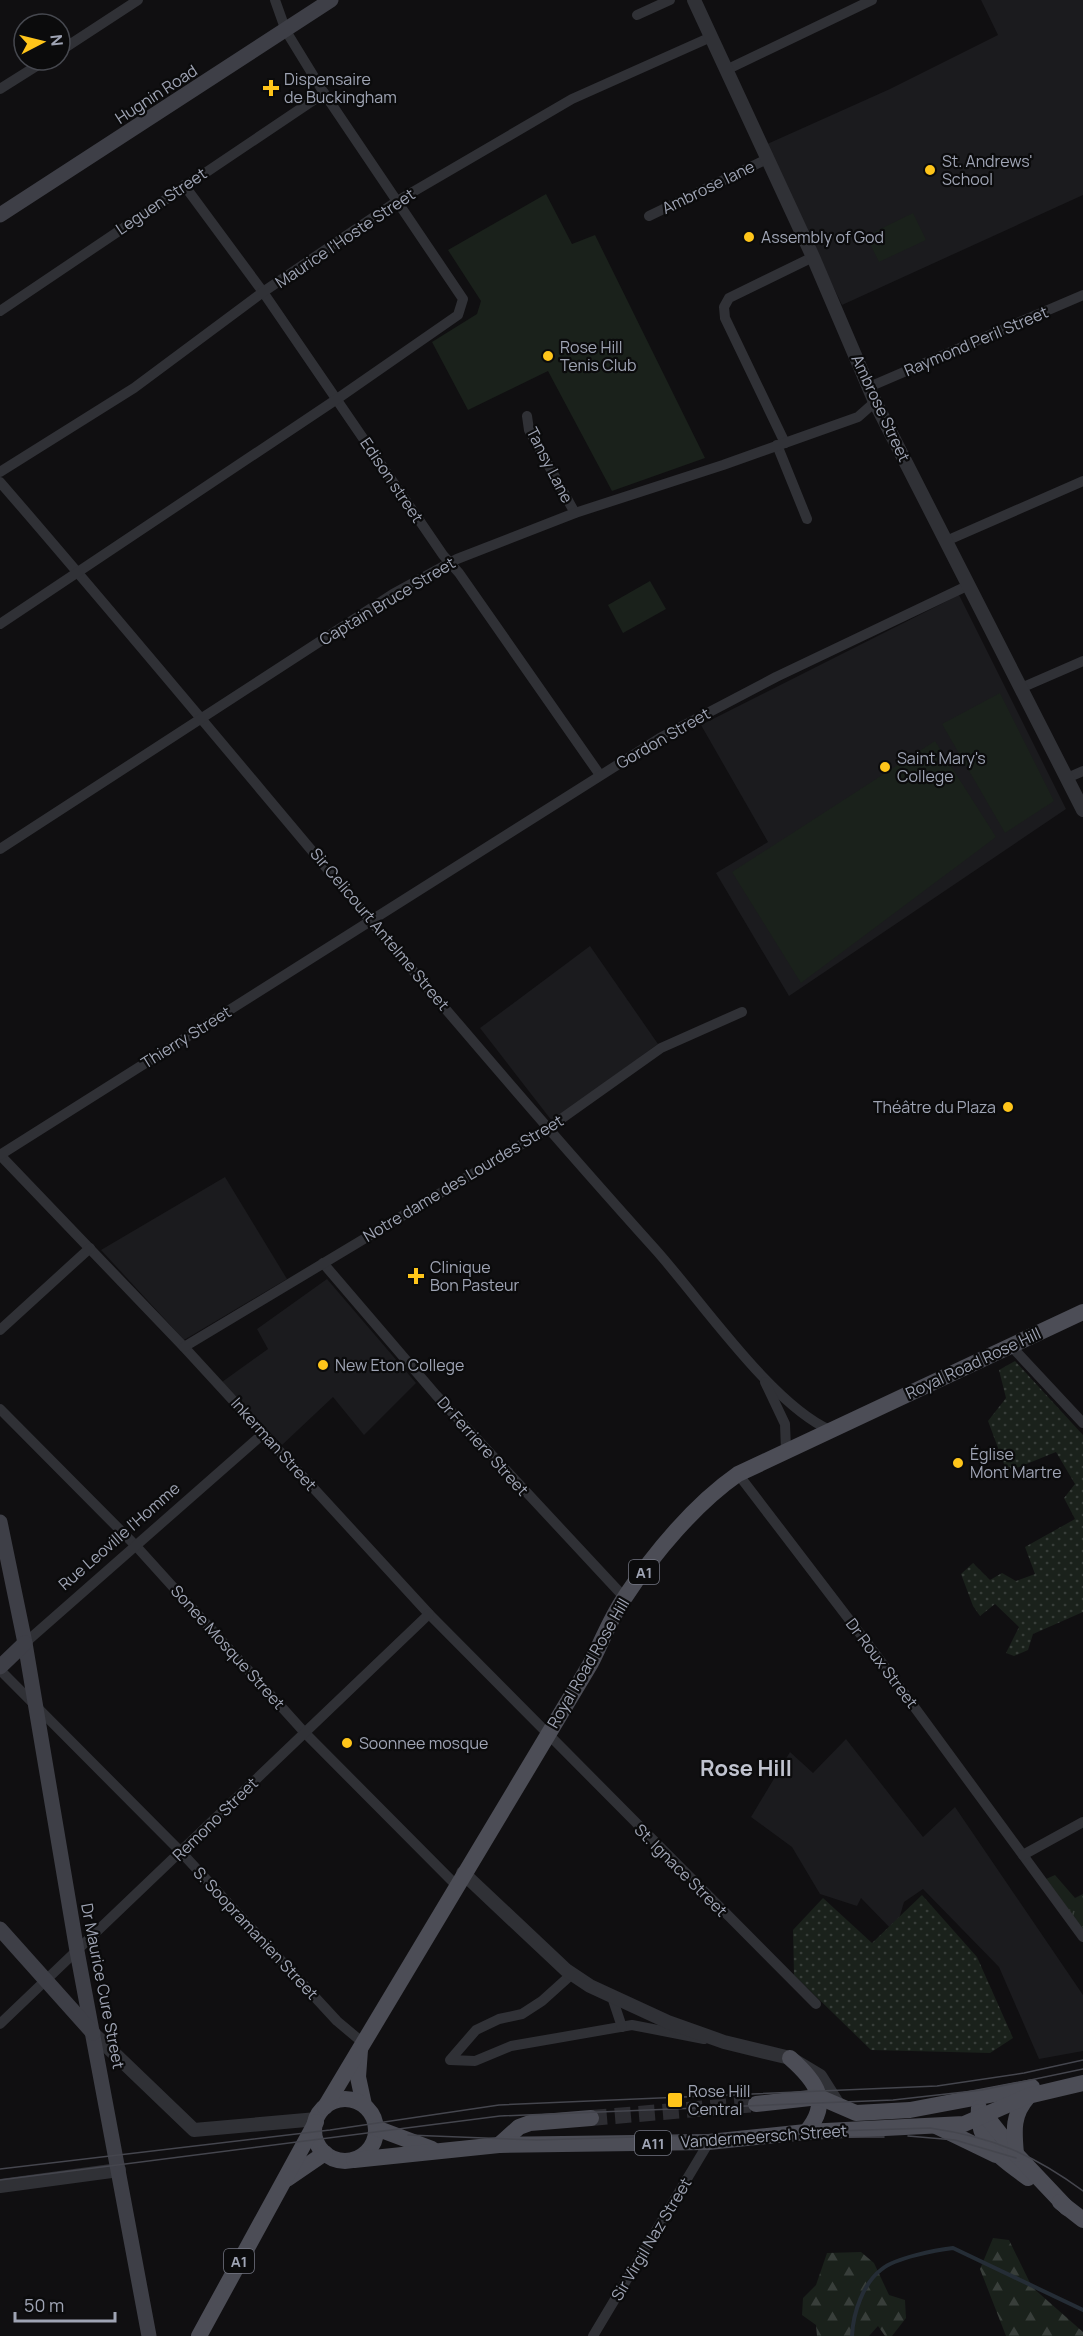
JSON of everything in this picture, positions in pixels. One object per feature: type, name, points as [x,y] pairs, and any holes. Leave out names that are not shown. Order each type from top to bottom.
[{"type":"main road","name":"Hugnin Road","points":[[0,215],[331,0]]},
{"type":"main road","name":"Royal Road Rose Hill","points":[[199,2336],[319,2116],[591,1663],[624,1597],[689,1515],[711,1493],[738,1474],[786,1449],[1083,1312]]},
{"type":"main road","name":"Dr Maurice Cure Street","points":[[0,1522],[25,1642],[77,1951],[95,2035],[149,2336]]},
{"type":"main road","name":"Rue Leoville l'Homme","points":[[0,1668],[25,1642]]},
{"type":"main road","points":[[0,1929],[95,2035]]},
{"type":"main road","name":"Royal Road Rose Hill","points":[[361,2044],[358,2077],[364,2105]]},
{"type":"main road","points":[[790,2058],[810,2077],[819,2097],[819,2110],[815,2121],[806,2132]]},
{"type":"main road","name":"Vandermeersch Street","points":[[819,2097],[856,2113],[910,2110],[1027,2088],[1083,2081]]},
{"type":"main road","name":"Vandermeersch Street","points":[[439,2152],[499,2145],[709,2142],[806,2132],[964,2124],[1028,2096],[1083,2081]]},
{"type":"main road","points":[[981,2115],[982,2103],[992,2096]]},
{"type":"main road","points":[[1010,2156],[1014,2123],[1019,2107],[1028,2096]]},
{"type":"main road","points":[[756,2104],[819,2097]]},
{"type":"main road","points":[[364,2105],[344,2099],[319,2116],[315,2133],[318,2144],[334,2159],[354,2160],[369,2150],[376,2128]]},
{"type":"main road","name":"A1","points":[[364,2105],[371,2113],[376,2128]]},
{"type":"main road","points":[[910,2110],[927,2112],[969,2108],[981,2115],[1010,2156],[1083,2220]]},
{"type":"main road","points":[[499,2145],[519,2127],[530,2123],[591,2118]]},
{"type":"main road","points":[[933,2125],[1010,2156]]},
{"type":"main road","name":"A11","points":[[376,2128],[439,2152]]},
{"type":"main road","name":"A11","points":[[354,2160],[439,2152]]},
{"type":"main road","name":"Royal Road Rose Hill","points":[[280,2186],[298,2170],[325,2153]]},
{"type":"street","points":[[72,43],[138,0]]},
{"type":"street","points":[[0,624],[337,399],[458,315],[463,300],[399,200],[324,93],[286,31],[275,0]]},
{"type":"street","points":[[637,15],[669,0]]},
{"type":"street","name":"Ambrose Street","points":[[694,0],[813,257],[875,402],[1083,810]]},
{"type":"street","points":[[726,70],[872,0]]},
{"type":"street","name":"Maurice I'Hoste Street","points":[[0,472],[134,388],[263,292],[399,200],[572,99],[711,37]]},
{"type":"street","points":[[0,89],[27,72]]},
{"type":"street","name":"Leguen Street","points":[[0,311],[184,185],[324,93]]},
{"type":"street","name":"Ambrose lane","points":[[649,216],[767,159]]},
{"type":"street","name":"Edison street","points":[[184,185],[263,292],[449,562],[600,775]]},
{"type":"street","points":[[807,519],[781,444],[725,318],[724,307],[729,298],[813,257]]},
{"type":"street","name":"Raymond Peril Street","points":[[869,387],[1083,295]]},
{"type":"street","name":"Captain Bruce Street","points":[[0,849],[393,594],[449,562],[575,513],[858,417],[875,402]]},
{"type":"street","name":"Tansy Lane","points":[[527,416],[529,429],[575,513]]},
{"type":"street","points":[[946,541],[1083,481]]},
{"type":"street","name":"Sir Celicourt Antelme Street","points":[[0,482],[202,717],[547,1129],[665,1260],[762,1376],[810,1420],[830,1430]]},
{"type":"street","name":"Gordon Street","points":[[373,920],[660,738],[776,677],[969,585]]},
{"type":"street","points":[[1021,688],[1083,661]]},
{"type":"street","points":[[1067,778],[1083,771]]},
{"type":"street","name":"Thierry Street","points":[[0,1155],[373,920]]},
{"type":"street","name":"Notre dame des Lourdes Street","points":[[184,1347],[547,1129],[661,1048],[742,1012]]},
{"type":"street","name":"Inkerman Street","points":[[0,1155],[184,1347],[429,1614],[547,1735]]},
{"type":"street","points":[[0,1330],[90,1248]]},
{"type":"street","name":"Dr Ferriere Street","points":[[323,1263],[436,1395],[624,1597]]},
{"type":"street","points":[[1011,1346],[1083,1423]]},
{"type":"street","name":"Sir Celicourt Antelme Street","points":[[762,1376],[785,1424],[786,1449]]},
{"type":"street","name":"Sonee Mosque Street","points":[[0,1409],[136,1546],[305,1733],[460,1879]]},
{"type":"street","name":"Rue Leoville l'Homme","points":[[25,1642],[264,1433]]},
{"type":"street","name":"Dr Roux Street","points":[[738,1474],[874,1652],[1083,1937]]},
{"type":"street","name":"Remono Street","points":[[0,2024],[429,1614]]},
{"type":"street","name":"S. Soopramanien Street","points":[[0,1668],[181,1852],[361,2044]]},
{"type":"street","name":"St. Ignace Street","points":[[547,1735],[816,2004]]},
{"type":"street","points":[[1023,1855],[1083,1822]]},
{"type":"street","points":[[460,1879],[572,1974],[612,1997],[668,2022],[724,2042]]},
{"type":"street","points":[[572,1974],[542,2001],[522,2014],[498,2019],[476,2030],[450,2060],[476,2061],[511,2046],[632,2025],[724,2042],[790,2058],[820,2076],[839,2106]]},
{"type":"street","points":[[612,1997],[622,2027]]},
{"type":"street","points":[[95,2035],[194,2130],[319,2116]]},
{"type":"street","name":"Sir Virgil Naz Street","points":[[593,2336],[709,2142]]},
{"type":"street","points":[[0,2186],[120,2170]]},
{"type":"shaded area","name":"St. Andrews' School","points":[[981,0],[1083,0],[1083,195],[842,305],[765,145],[890,89],[998,35]]},
{"type":"shaded area","name":"Saint Mary's College","points":[[959,595],[1066,809],[789,996],[716,873],[768,842],[701,725]]},
{"type":"shaded area","points":[[590,946],[658,1044],[552,1121],[480,1028]]},
{"type":"shaded area","points":[[225,1177],[287,1279],[184,1340],[101,1250]]},
{"type":"shaded area","name":"New Eton College","points":[[327,1279],[416,1383],[364,1435],[333,1397],[282,1445],[222,1382],[268,1349],[257,1329]]},
{"type":"shaded area","points":[[846,1739],[923,1837],[955,1807],[1083,1995],[1083,2051],[1039,2059],[999,1967],[923,1889],[904,1902],[895,1933],[861,1898],[857,1906],[820,1894],[792,1847],[751,1817],[790,1752],[813,1773]]},
{"type":"green space","name":"Rose Hill Tenis Club","points":[[546,194],[572,244],[595,235],[705,458],[612,491],[548,371],[468,410],[432,342],[477,314],[481,301],[448,250]]},
{"type":"green space","points":[[913,213],[926,240],[879,262],[866,236]]},
{"type":"green space","points":[[650,581],[666,609],[623,633],[608,605]]},
{"type":"green space","points":[[1000,693],[1054,801],[1005,833],[942,724]]},
{"type":"green space","points":[[935,741],[996,837],[801,983],[732,872]]},
{"type":"green space","points":[[1015,1361],[1083,1435],[1083,1612],[1033,1634],[1028,1650],[1014,1656],[1006,1653],[1019,1627],[995,1604],[980,1616],[973,1606],[961,1574],[973,1563],[990,1580],[1002,1573],[1016,1581],[1035,1574],[1025,1547],[1075,1519],[1064,1498],[1075,1484],[1056,1452],[1007,1472],[988,1421],[1006,1398],[999,1370]]},
{"type":"green space","points":[[1055,1875],[1075,1898],[1083,1894],[1083,1929],[1046,1879]]},
{"type":"green space","points":[[922,1895],[977,1957],[1013,2038],[990,2053],[871,2050],[794,1975],[793,1930],[823,1898],[872,1943]]},
{"type":"green space","points":[[993,2238],[1009,2240],[1032,2287],[1083,2332],[1083,2336],[1006,2336],[980,2269]]},
{"type":"green space","points":[[861,2252],[874,2263],[889,2295],[905,2300],[906,2318],[892,2336],[885,2336],[878,2326],[869,2336],[817,2336],[816,2325],[802,2315],[803,2298],[816,2285],[827,2253]]},
{"type":"waterway","points":[[852,2336],[854,2318],[860,2299],[875,2275],[888,2265],[906,2258],[953,2248],[1083,2310]]},
{"type":"tunnel","points":[[591,2118],[756,2104]]},
{"type":"tram line","points":[[0,2169],[330,2130],[499,2105],[937,2086],[1024,2073],[1083,2060]]},
{"type":"tram line","points":[[0,2180],[500,2116],[893,2100],[982,2090],[1083,2069]]},
{"type":"tram line","points":[[408,2135],[537,2140],[930,2128],[973,2136],[1011,2149],[1047,2167],[1083,2191]]},
{"type":"tram line","points":[[908,2136],[955,2140],[1016,2158]]},
{"type":"tram line","points":[[818,2137],[884,2137]]},
{"type":"place","name":"Dispensaire de Buckingham","points":[[271,88]]},
{"type":"place","name":"St. Andrews' School","points":[[930,170]]},
{"type":"place","name":"Assembly of God","points":[[749,237]]},
{"type":"place","name":"Rose Hill Tenis Club","points":[[548,356]]},
{"type":"place","name":"Saint Mary's College","points":[[885,767]]},
{"type":"place","name":"Théâtre du Plaza","points":[[1008,1107]]},
{"type":"place","name":"Clinique Bon Pasteur","points":[[416,1276]]},
{"type":"place","name":"New Eton College","points":[[323,1365]]},
{"type":"place","name":"Église Mont Martre","points":[[958,1463]]},
{"type":"place","name":"Soonnee mosque","points":[[347,1743]]},
{"type":"place","name":"Rose Hill Central","points":[[675,2100]]},
{"type":"district","name":"Rose Hill","points":[[746,1768]]}]
